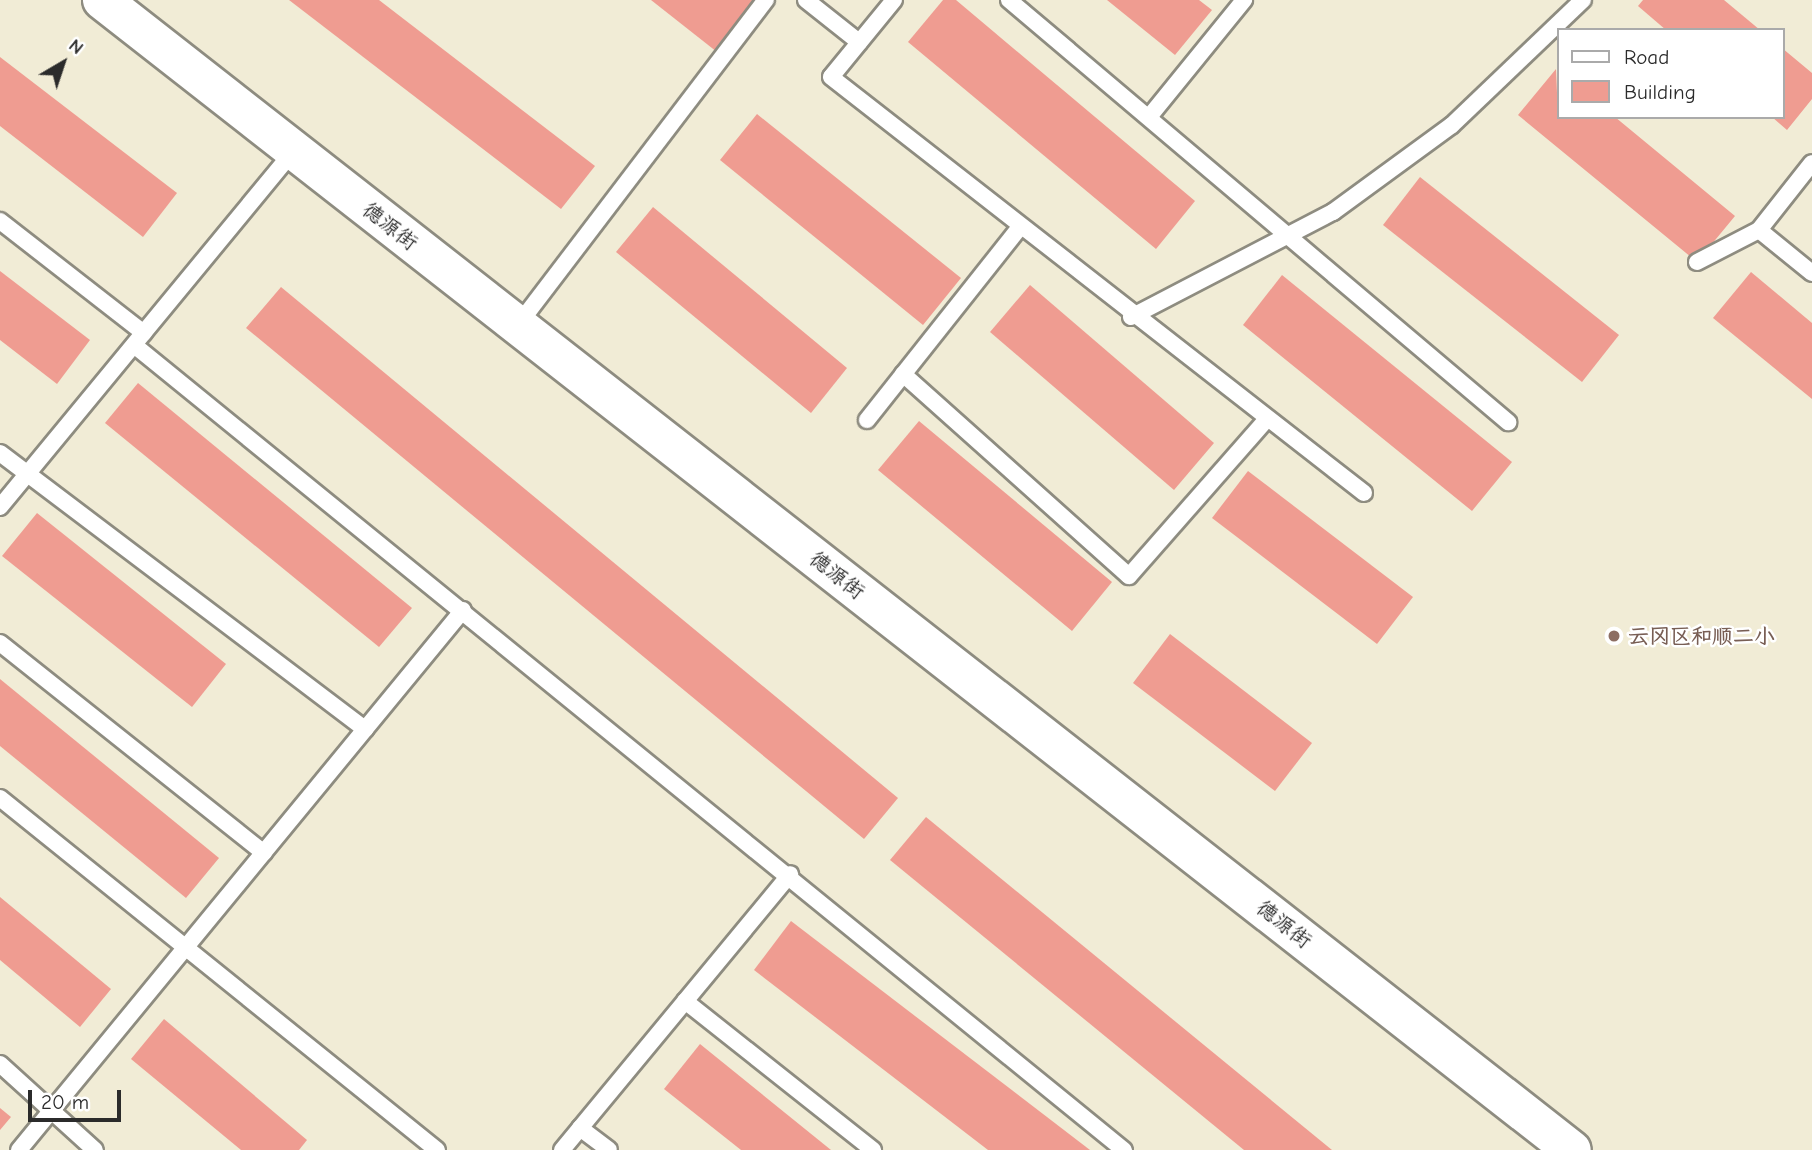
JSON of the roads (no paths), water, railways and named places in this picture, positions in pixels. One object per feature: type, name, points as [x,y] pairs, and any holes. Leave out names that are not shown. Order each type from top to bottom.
[{"type":"street","name":"德源街","points":[[102,0],[1572,1150]]},
{"type":"lane","points":[[518,325],[766,0]]},
{"type":"lane","points":[[806,0],[859,42]]},
{"type":"lane","points":[[894,0],[831,77],[1131,317],[1364,493]]},
{"type":"lane","points":[[1009,0],[1508,422]]},
{"type":"lane","points":[[1149,117],[1244,0]]},
{"type":"lane","points":[[1131,317],[1333,212],[1452,125],[1583,0]]},
{"type":"lane","points":[[0,507],[294,150]]},
{"type":"lane","points":[[1697,262],[1759,230],[1812,163]]},
{"type":"lane","points":[[0,221],[463,611],[790,874],[1125,1150]]},
{"type":"lane","points":[[867,420],[1019,228]]},
{"type":"lane","points":[[1759,230],[1812,273]]},
{"type":"lane","points":[[903,374],[1129,576],[1267,419]]},
{"type":"lane","points":[[0,453],[365,729]]},
{"type":"lane","points":[[19,1150],[463,611]]},
{"type":"lane","points":[[0,643],[264,853]]},
{"type":"lane","points":[[0,798],[437,1150]]},
{"type":"lane","points":[[562,1150],[790,874]]},
{"type":"lane","points":[[685,1001],[873,1150]]},
{"type":"lane","points":[[0,1064],[95,1150]]},
{"type":"lane","points":[[580,1128],[609,1150]]},
{"type":"place","name":"云冈区和顺二小","points":[[1614,636]]}]
